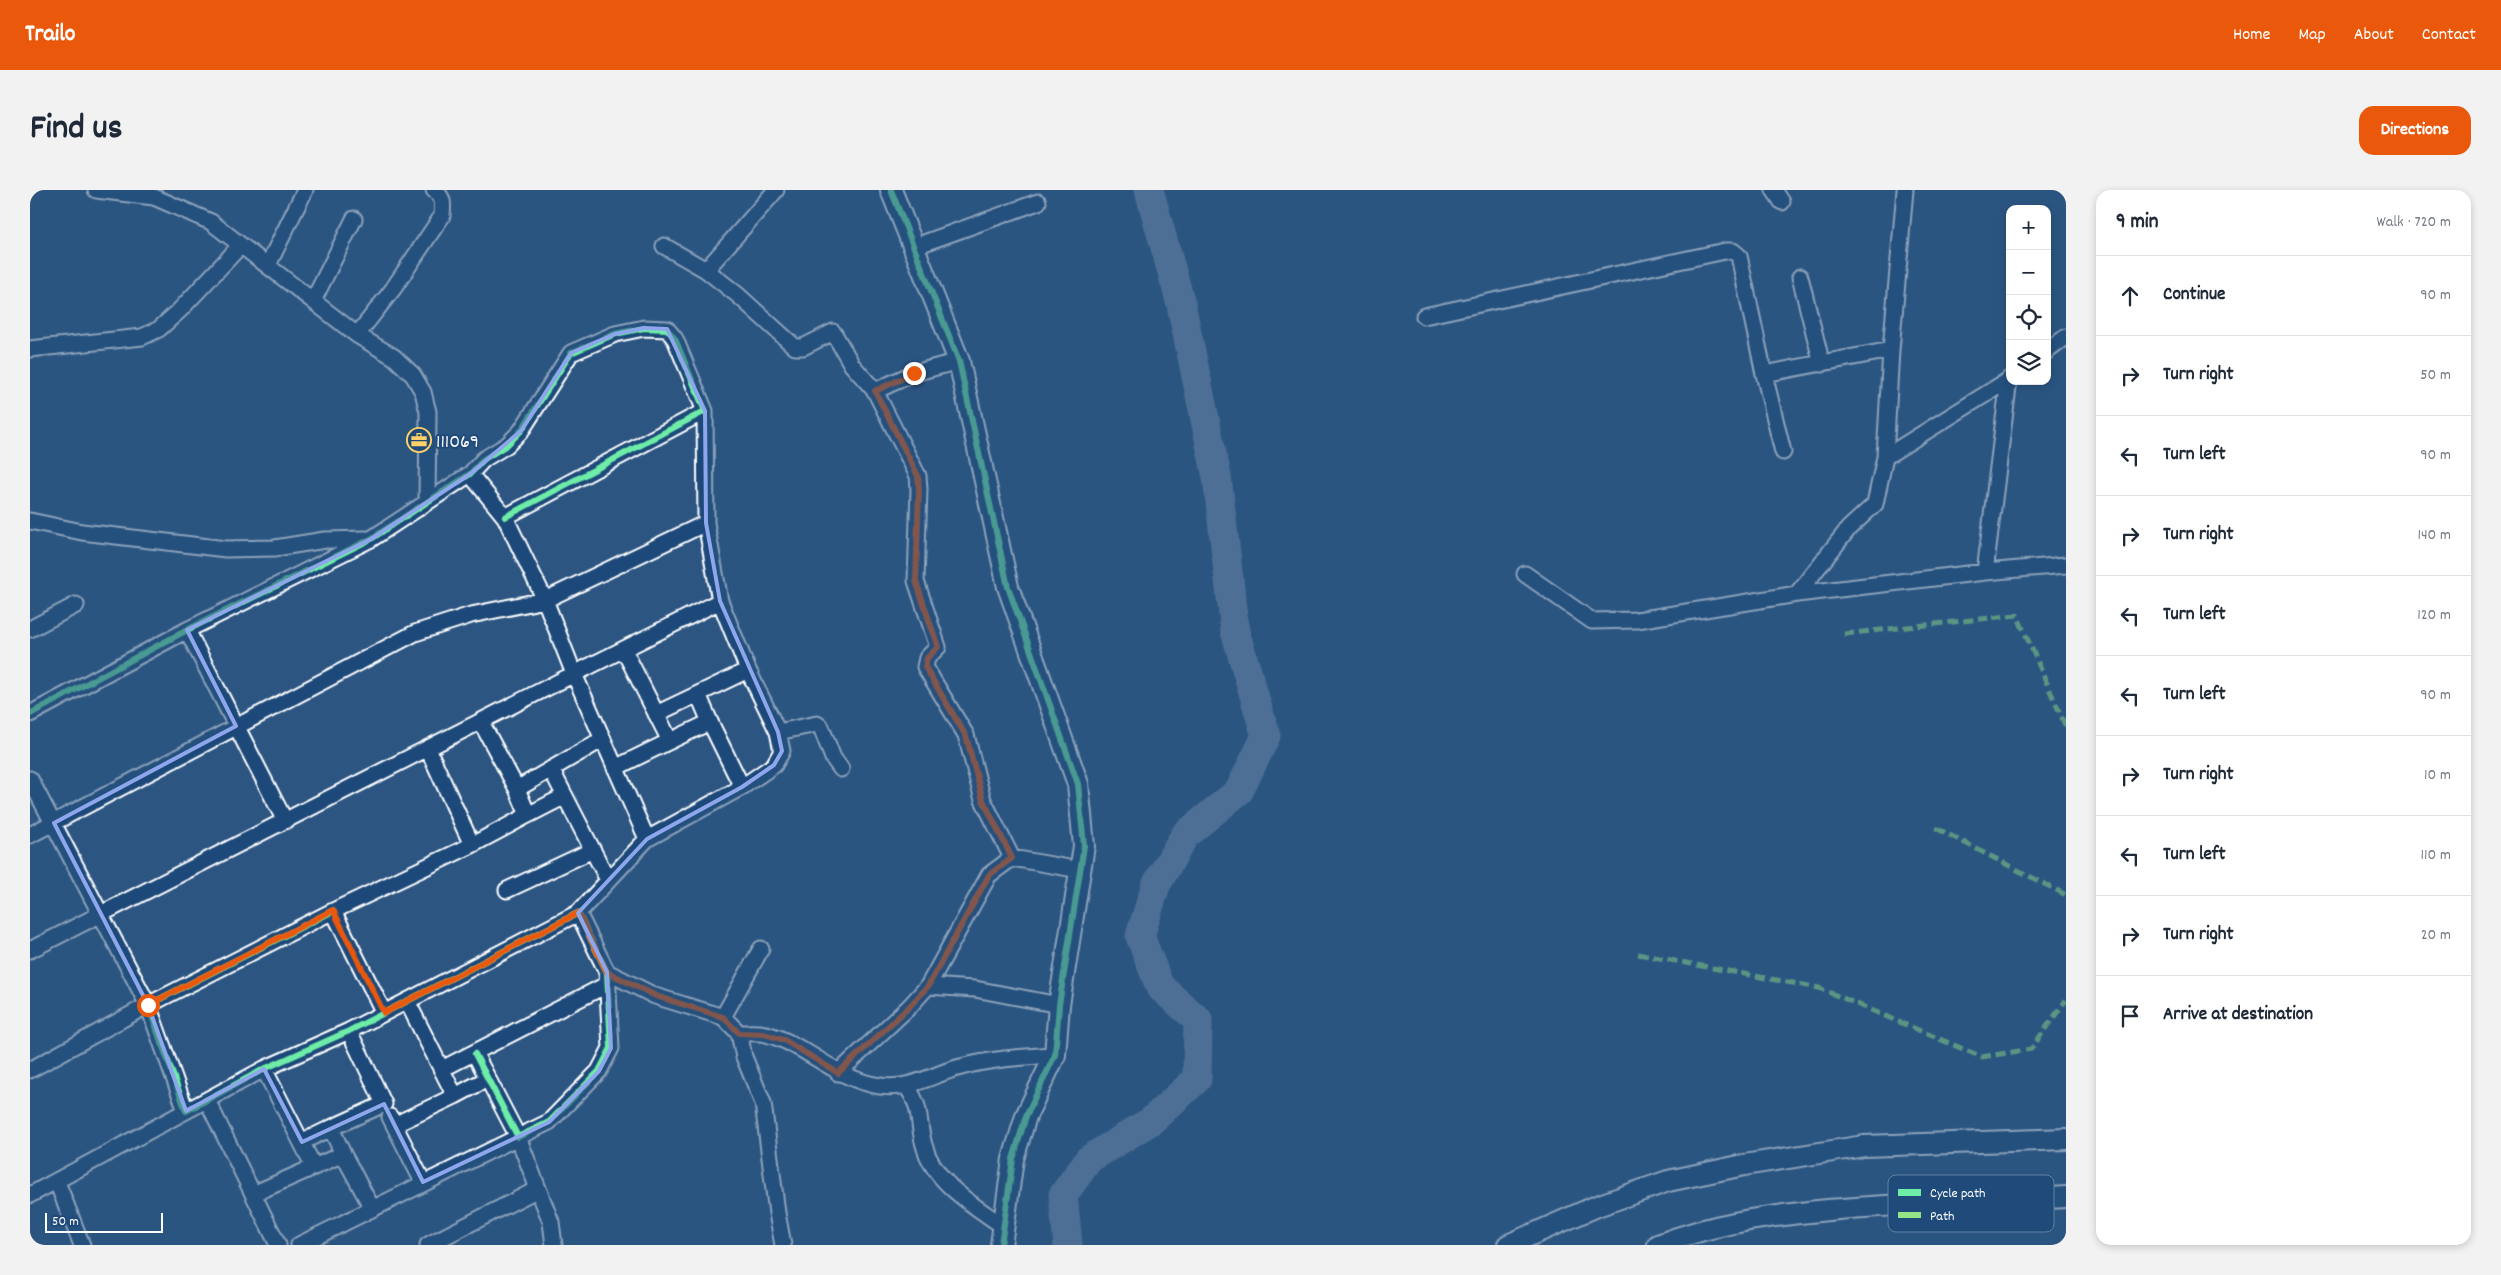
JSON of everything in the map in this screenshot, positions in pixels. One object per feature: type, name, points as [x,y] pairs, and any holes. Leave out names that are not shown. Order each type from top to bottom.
[{"type":"street","points":[[96,190],[154,197],[211,222],[357,335],[394,357],[413,375],[423,392],[428,412],[427,501]]},
{"type":"street","points":[[268,265],[305,190]]},
{"type":"street","points":[[357,335],[393,290],[442,216],[444,204],[440,194],[434,190]]},
{"type":"street","points":[[706,270],[776,190]]},
{"type":"street","points":[[891,190],[959,361],[1008,587],[1078,784],[1084,846],[1059,1005],[1055,1055],[1026,1116],[1013,1159],[1002,1235]]},
{"type":"street","points":[[1797,594],[1849,528],[1875,504],[1885,458],[1891,350],[1905,190]]},
{"type":"street","points":[[913,248],[1038,202]]},
{"type":"street","points":[[313,301],[354,219]]},
{"type":"street","points":[[30,349],[142,337],[159,329],[180,311],[240,246]]},
{"type":"street","points":[[664,246],[706,270],[739,296],[795,347],[802,347],[833,332],[852,365],[875,391],[918,476],[916,581],[938,647],[927,658],[925,667],[966,736],[983,800],[1012,858]]},
{"type":"street","points":[[1424,316],[1724,251],[1733,251],[1739,256],[1783,452]]},
{"type":"street","points":[[1800,277],[1822,364]]},
{"type":"street","points":[[30,714],[187,630],[371,539],[470,474],[484,459],[507,445],[521,430],[571,353],[615,334],[644,328],[667,329],[675,338],[705,411],[706,524],[720,601],[748,670],[778,732],[782,751],[774,765],[742,787],[647,839],[578,913],[349,1031],[264,1069],[30,1195]]},
{"type":"street","points":[[2051,348],[2066,337]]},
{"type":"street","points":[[1764,374],[1891,350]]},
{"type":"street","points":[[875,391],[914,373],[959,361]]},
{"type":"street","points":[[1885,458],[2006,382]]},
{"type":"street","points":[[1985,572],[2009,385]]},
{"type":"street","points":[[505,517],[705,411]]},
{"type":"street","points":[[470,474],[505,517],[545,600],[574,674],[647,839]]},
{"type":"street","points":[[30,521],[82,532],[226,550],[275,548],[325,540],[371,539]]},
{"type":"street","points":[[30,834],[415,633],[471,615],[545,600],[706,524]]},
{"type":"street","points":[[1525,574],[1592,621],[1637,620],[1797,594],[1985,572],[2066,565]]},
{"type":"street","points":[[30,950],[720,601]]},
{"type":"street","points":[[30,629],[76,605]]},
{"type":"street","points":[[187,630],[285,822]]},
{"type":"street","points":[[624,650],[670,741]]},
{"type":"street","points":[[656,714],[748,670]]},
{"type":"street","points":[[698,694],[742,787]]},
{"type":"street","points":[[481,722],[517,789],[528,815]]},
{"type":"street","points":[[616,768],[710,722]]},
{"type":"street","points":[[778,732],[817,724],[821,727],[834,758],[841,769]]},
{"type":"street","points":[[517,789],[603,739]]},
{"type":"street","points":[[428,749],[472,845]]},
{"type":"street","points":[[551,769],[608,880]]},
{"type":"street","points":[[30,779],[148,1005],[186,1110]]},
{"type":"street","points":[[30,1070],[148,1005],[333,910],[472,845],[565,796]]},
{"type":"street","points":[[507,890],[593,850]]},
{"type":"street","points":[[838,1073],[909,1007],[928,986],[989,875],[1012,858],[1080,870]]},
{"type":"street","points":[[333,910],[384,1013]]},
{"type":"street","points":[[299,1245],[423,1182],[549,1122],[599,1071],[611,1048],[608,978],[578,913]]},
{"type":"street","points":[[723,1017],[761,950]]},
{"type":"street","points":[[608,978],[656,996],[723,1017],[739,1033],[744,1057],[762,1103],[783,1245]]},
{"type":"street","points":[[442,1069],[475,1054],[608,978]]},
{"type":"street","points":[[928,986],[975,989],[1059,1005]]},
{"type":"street","points":[[407,1000],[455,1096]]},
{"type":"street","points":[[349,1031],[423,1182]]},
{"type":"street","points":[[739,1033],[764,1034],[784,1040],[838,1073],[879,1086],[908,1087],[956,1068],[1000,1058],[1055,1055]]},
{"type":"street","points":[[475,1054],[518,1136],[551,1222],[554,1245]]},
{"type":"street","points":[[264,1069],[314,1166]]},
{"type":"street","points":[[394,1125],[487,1079]]},
{"type":"street","points":[[908,1087],[917,1100],[927,1154],[937,1170],[956,1194],[1002,1235]]},
{"type":"street","points":[[207,1100],[278,1245]]},
{"type":"street","points":[[302,1142],[384,1104]]},
{"type":"street","points":[[331,1128],[372,1208]]},
{"type":"street","points":[[1508,1245],[1597,1206],[1668,1181],[1744,1164],[1864,1146],[2066,1140]]},
{"type":"street","points":[[253,1194],[343,1154]]},
{"type":"street","points":[[57,1182],[82,1245]]},
{"type":"street","points":[[428,1245],[538,1189]]},
{"type":"street","points":[[1658,1245],[1692,1232],[1756,1217],[1888,1206]]},
{"type":"highlighted area","points":[[644,328],[667,329],[705,411],[706,523],[720,601],[778,732],[782,751],[774,765],[742,787],[647,839],[578,913],[607,972],[611,1048],[599,1071],[549,1122],[423,1182],[384,1104],[302,1142],[264,1069],[186,1111],[148,1005],[54,823],[236,726],[187,630],[371,539],[470,474],[521,431],[571,353],[615,334]]},
{"type":"waterway","points":[[1068,1245],[1063,1195],[1089,1159],[1151,1121],[1197,1079],[1198,1020],[1160,987],[1140,936],[1156,885],[1185,835],[1239,791],[1266,736],[1235,631],[1217,477],[1181,304],[1149,190]]},
{"type":"marked path","points":[[1844,634],[2017,615],[2066,727]]},
{"type":"marked path","points":[[1936,828],[2066,895]]},
{"type":"marked path","points":[[1638,954],[1819,988],[1982,1057],[2031,1049],[2066,1000]]},
{"type":"cycle path","points":[[891,190],[959,361],[1008,587],[1078,784],[1084,846],[1059,1005],[1055,1055],[1026,1116],[1013,1159],[1001,1245]]},
{"type":"cycle path","points":[[30,714],[187,630],[371,539],[470,474],[484,459],[507,445],[521,431],[571,353],[615,334],[644,328],[667,329],[675,339],[705,411],[505,517]]},
{"type":"cycle path","points":[[333,911],[148,1005],[186,1111],[264,1069],[349,1031],[578,913],[607,972],[611,1048],[599,1071],[549,1122],[518,1137],[475,1054]]},
{"type":"place","name":"111069","points":[[419,440]]},
{"type":"route","points":[[148,1005],[333,910],[384,1013],[578,913],[607,972],[656,996],[723,1017],[739,1033],[764,1034],[784,1040],[838,1073],[909,1007],[928,986],[989,875],[1001,864],[1012,858],[983,800],[966,736],[925,667],[927,658],[938,647],[916,581],[918,476],[875,391],[914,373]]}]
